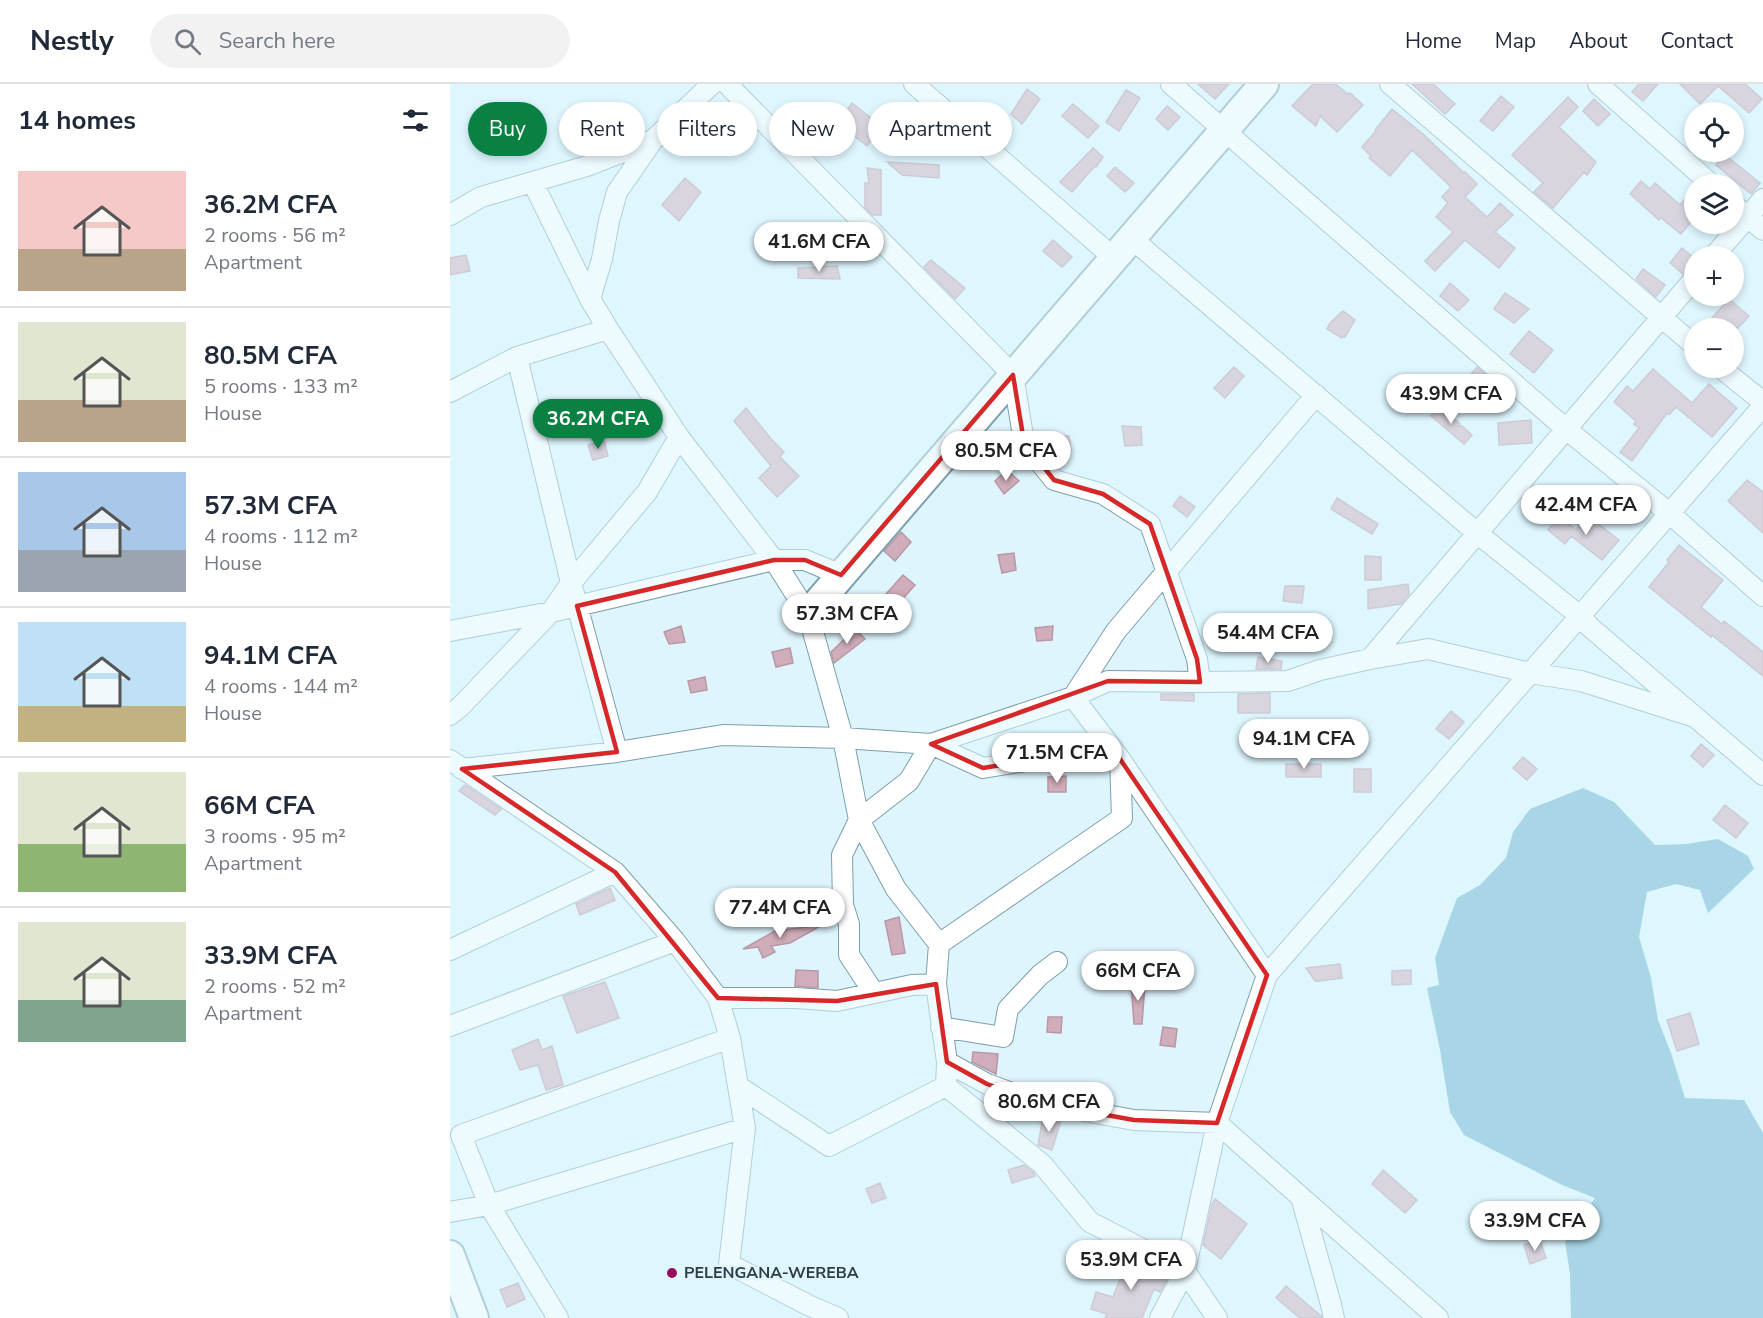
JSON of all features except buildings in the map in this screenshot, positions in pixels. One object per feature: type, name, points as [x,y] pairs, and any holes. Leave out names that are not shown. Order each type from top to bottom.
[{"type":"street","points":[[590,299],[602,259],[617,192],[653,141],[712,84]]},
{"type":"street","points":[[727,84],[1013,375],[1024,442],[1054,480],[1103,494],[1150,524],[1197,659],[1200,682]]},
{"type":"street","points":[[914,84],[1123,248],[1316,395],[1477,533],[1580,616],[1763,775]]},
{"type":"street","points":[[1171,84],[1566,429],[1669,513],[1763,596]]},
{"type":"street","points":[[808,614],[1264,84]]},
{"type":"street","points":[[1390,84],[1684,337]]},
{"type":"street","points":[[1598,84],[1700,174]]},
{"type":"street","points":[[450,215],[481,197],[587,166],[653,141]]},
{"type":"street","points":[[533,183],[590,299],[608,328],[679,437],[774,560],[808,614],[843,738],[860,820],[896,889],[939,944],[936,984],[947,1062],[946,1086]]},
{"type":"street","points":[[1744,209],[1763,199]]},
{"type":"street","points":[[1744,214],[1763,230]]},
{"type":"street","points":[[1370,658],[1684,291]]},
{"type":"street","points":[[450,392],[517,357],[608,328]]},
{"type":"street","points":[[517,357],[570,583],[617,752]]},
{"type":"street","points":[[1160,1318],[1185,1271],[1217,1122],[1267,975],[1763,404],[1733,378]]},
{"type":"street","points":[[1073,697],[1116,631],[1316,395]]},
{"type":"street","points":[[450,715],[550,612],[570,583],[647,492],[679,437]]},
{"type":"street","points":[[450,631],[578,606],[774,560],[805,560],[841,575]]},
{"type":"street","points":[[874,993],[849,955],[849,924],[843,905],[842,855],[860,820],[909,781],[931,744],[1073,697],[1108,681],[1288,681],[1320,670],[1370,658],[1428,649],[1530,673],[1581,681],[1695,717]]},
{"type":"street","points":[[1073,697],[1115,753],[1267,975]]},
{"type":"street","points":[[456,765],[617,752],[723,735],[843,738],[931,744],[983,768],[1115,753]]},
{"type":"street","points":[[939,944],[1122,818],[1115,753]]},
{"type":"street","points":[[456,765],[615,872],[675,941],[718,998],[730,1038],[745,1128],[729,1264],[809,1311],[838,1318]]},
{"type":"street","points":[[450,950],[615,872]]},
{"type":"street","points":[[450,1026],[675,941]]},
{"type":"street","points":[[941,1027],[1003,1037],[1008,1009],[1040,975],[1057,962]]},
{"type":"street","points":[[718,998],[796,998],[837,1001],[912,985],[936,984]]},
{"type":"street","points":[[558,1318],[489,1205],[461,1135],[730,1038]]},
{"type":"street","points":[[947,1062],[987,1084],[1040,1104],[1134,1120],[1217,1122],[1438,1318]]},
{"type":"street","points":[[738,1086],[829,1146],[946,1086]]},
{"type":"street","points":[[946,1086],[1042,1164],[1090,1222],[1185,1271],[1217,1318]]},
{"type":"street","points":[[450,1212],[489,1205],[745,1128]]},
{"type":"street","points":[[1301,1197],[1334,1318]]},
{"type":"street","points":[[450,1255],[474,1318]]},
{"type":"highlighted area","points":[[1013,375],[1024,442],[1054,480],[1103,494],[1150,524],[1197,659],[1200,682],[1108,681],[931,744],[983,768],[1110,747],[1120,759],[1267,975],[1217,1123],[1134,1120],[1040,1103],[987,1084],[947,1062],[936,984],[837,1001],[718,998],[615,872],[462,769],[617,752],[577,606],[774,560],[805,560],[841,575]]},
{"type":"water","points":[[1583,788],[1614,802],[1655,845],[1686,844],[1718,839],[1748,856],[1754,869],[1708,913],[1700,890],[1676,884],[1647,892],[1639,937],[1651,978],[1658,1020],[1685,1098],[1744,1100],[1763,1133],[1763,1318],[1571,1318],[1570,1274],[1565,1242],[1595,1198],[1562,1185],[1464,1135],[1450,1112],[1427,988],[1439,985],[1435,958],[1457,898],[1480,885],[1506,858],[1513,832],[1530,809]]},
{"type":"place","name":"PELENGANA-WEREBA","points":[[672,1273]]}]
